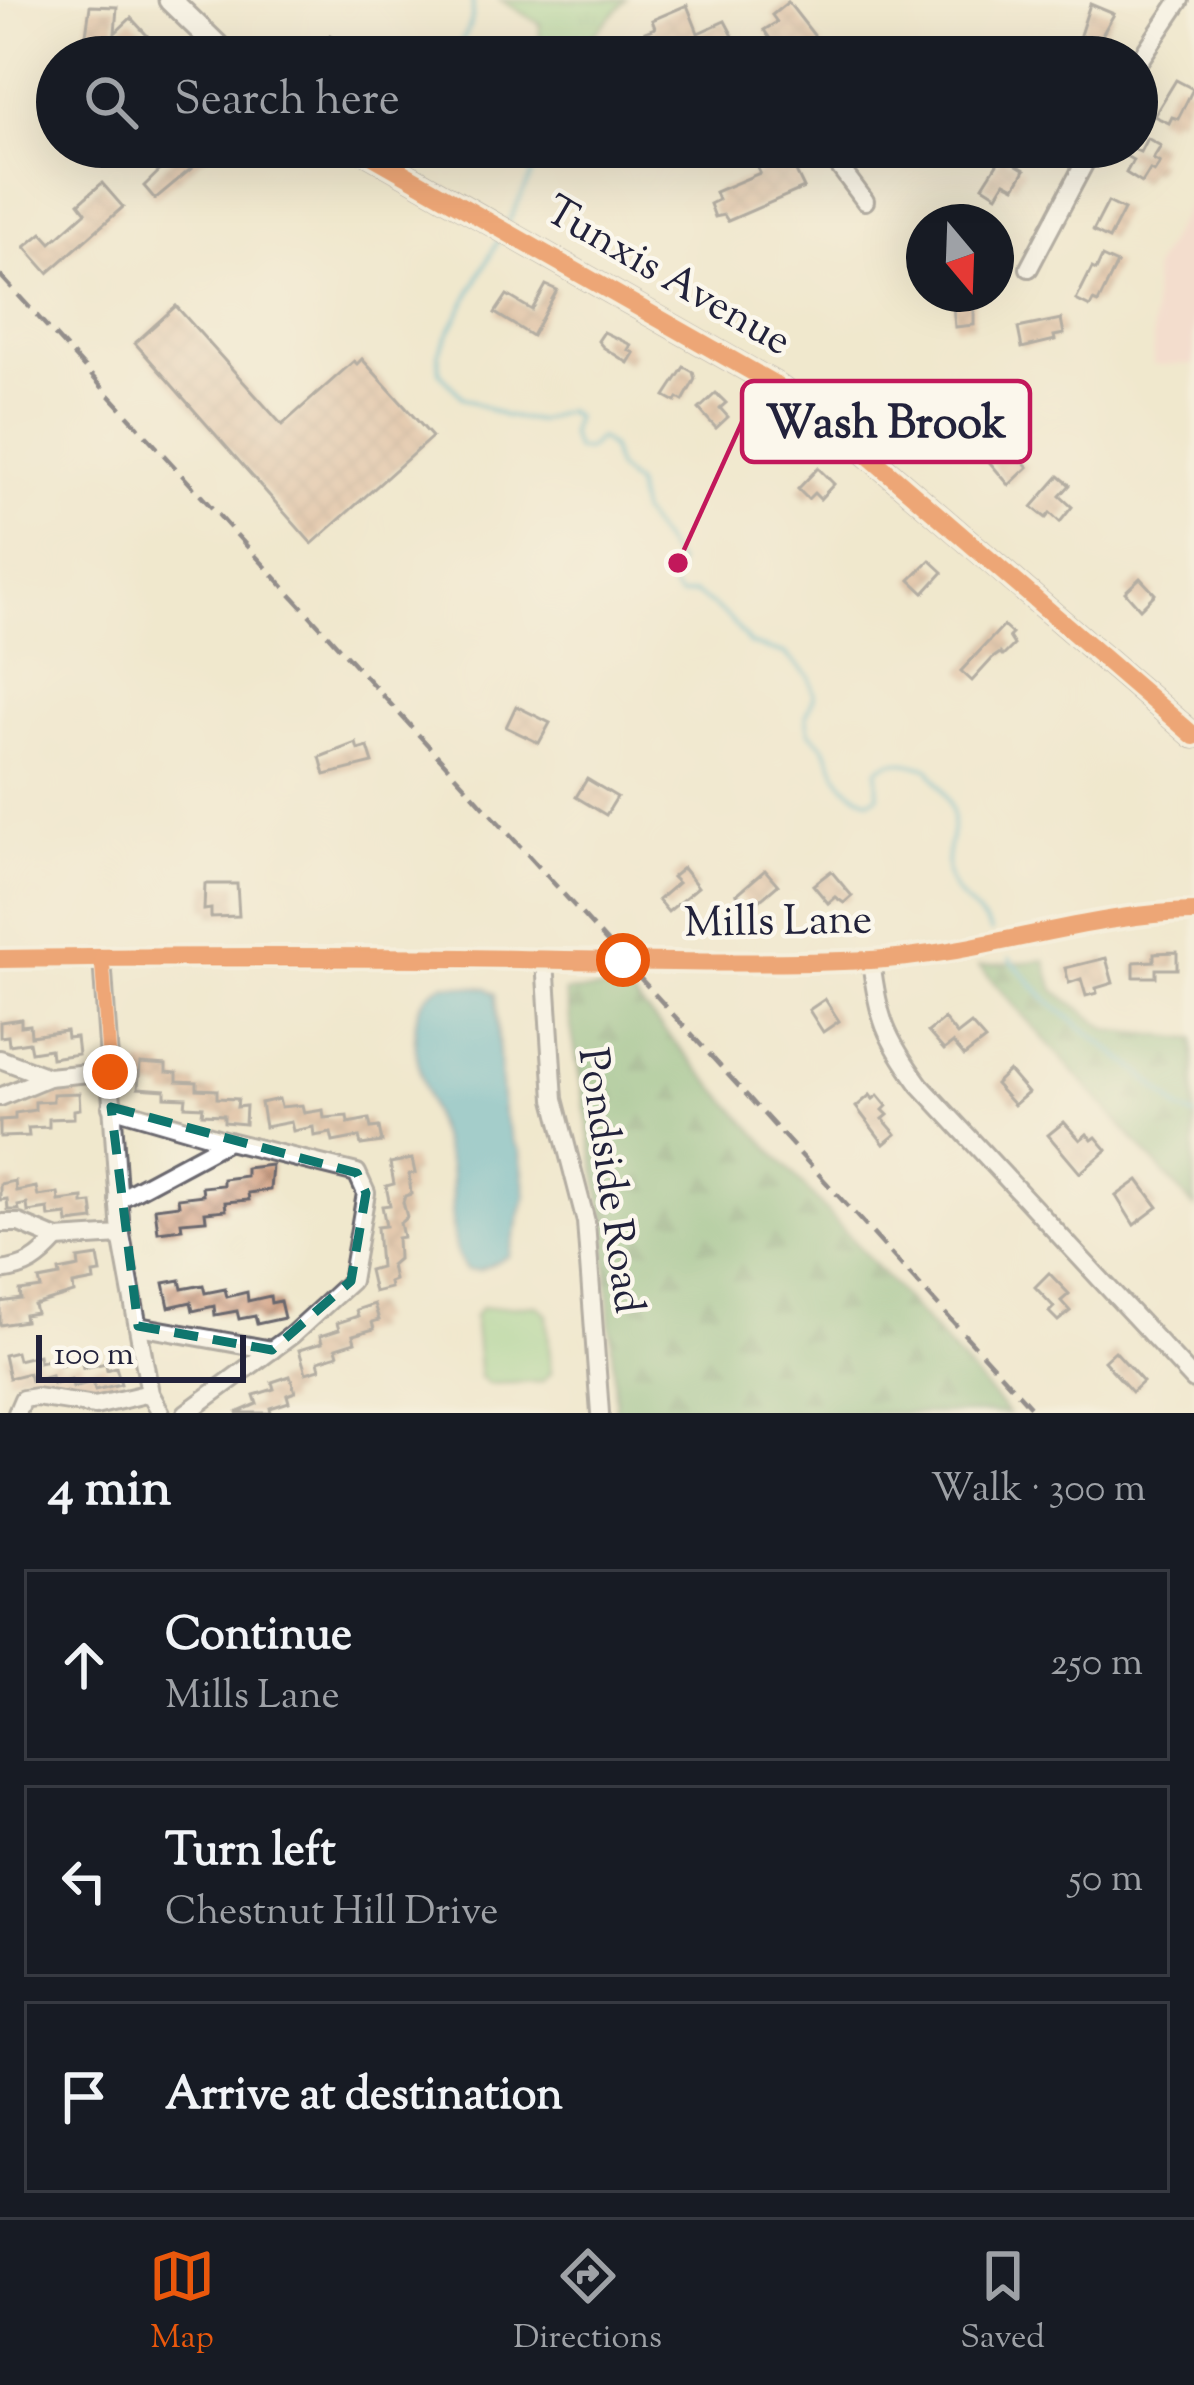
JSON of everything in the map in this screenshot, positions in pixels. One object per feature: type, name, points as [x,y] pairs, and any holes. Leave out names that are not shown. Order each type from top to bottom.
[{"type":"main road","points":[[170,0],[207,36]]},
{"type":"main road","name":"Tunxis Avenue","points":[[394,168],[790,395],[847,437],[1194,736]]},
{"type":"street","points":[[1156,36],[1180,0]]},
{"type":"street","points":[[843,168],[866,201]]},
{"type":"street","points":[[1029,268],[1082,168]]},
{"type":"street","name":"Mills Lane","points":[[0,959],[169,955],[676,963],[871,960],[960,951],[1118,917],[1194,912]]},
{"type":"street","points":[[102,958],[122,1235],[151,1393],[161,1413]]},
{"type":"street","name":"Pondside Road","points":[[545,960],[554,1100],[586,1222],[600,1413]]},
{"type":"street","points":[[871,960],[877,1010],[891,1045],[920,1084],[1194,1380]]},
{"type":"street","points":[[0,1059],[48,1077]]},
{"type":"street","points":[[0,1097],[48,1077],[110,1072]]},
{"type":"street","points":[[111,1107],[229,1142],[357,1172],[366,1192],[351,1281],[272,1350],[186,1413]]},
{"type":"street","points":[[118,1201],[229,1142]]},
{"type":"street","points":[[0,1223],[19,1223],[57,1239],[122,1235]]},
{"type":"street","points":[[0,1271],[37,1261],[57,1239]]},
{"type":"street","points":[[138,1326],[272,1350]]},
{"type":"street","points":[[17,1413],[23,1399],[36,1397],[91,1410],[151,1393]]},
{"type":"highlighted area","points":[[111,1107],[357,1173],[366,1193],[351,1281],[272,1350],[138,1326]]},
{"type":"shaded area","points":[[1194,193],[1194,364],[1153,365],[1153,269]]},
{"type":"green space","points":[[501,0],[626,0],[593,36],[540,36],[540,24]]},
{"type":"green space","points":[[1045,960],[1054,990],[1109,1030],[1194,1039],[1194,1207],[979,966]]},
{"type":"green space","points":[[626,988],[1008,1413],[616,1413],[604,1220],[565,992]]},
{"type":"green space","points":[[537,1305],[547,1314],[551,1373],[542,1382],[488,1384],[480,1378],[474,1316],[481,1308]]},
{"type":"water","points":[[444,984],[487,988],[495,994],[503,1112],[520,1151],[526,1195],[509,1256],[479,1270],[466,1270],[455,1247],[450,1171],[415,1042],[416,1017],[425,997]]},
{"type":"building","points":[[788,2],[815,36],[768,36],[764,30],[777,22],[772,15]]},
{"type":"building","points":[[1090,4],[1114,14],[1102,36],[1080,35]]},
{"type":"building","points":[[687,5],[698,33],[725,21],[733,36],[647,36],[645,32],[655,28],[652,20]]},
{"type":"building","points":[[90,6],[117,7],[115,33],[131,18],[148,36],[98,36],[86,35]]},
{"type":"building","points":[[1176,80],[1193,89],[1178,119],[1172,117],[1169,123],[1158,118],[1158,109]]},
{"type":"building","points":[[162,168],[192,168],[155,199],[144,186]]},
{"type":"building","points":[[758,168],[794,168],[804,188],[728,221],[724,215],[715,217],[710,204],[718,200],[715,192],[760,173]]},
{"type":"building","points":[[994,168],[1025,170],[1015,187],[1005,182],[997,195],[983,186]]},
{"type":"building","points":[[1129,168],[1157,168],[1142,183],[1126,173]]},
{"type":"building","points":[[102,183],[123,207],[48,273],[25,247],[42,233],[51,243],[86,212],[79,203]]},
{"type":"building","points":[[1108,202],[1124,210],[1109,239],[1093,231]]},
{"type":"building","points":[[1102,257],[1117,264],[1098,303],[1093,301],[1090,307],[1076,300]]},
{"type":"building","points":[[546,285],[557,290],[532,336],[495,313],[507,295],[532,310]]},
{"type":"building","points":[[176,306],[282,425],[362,359],[432,437],[312,544],[135,343]]},
{"type":"building","points":[[954,312],[974,312],[974,325],[955,327]]},
{"type":"building","points":[[1061,319],[1064,334],[1022,348],[1018,328]]},
{"type":"building","points":[[604,332],[631,345],[628,350],[634,353],[628,363],[598,341]]},
{"type":"building","points":[[684,367],[695,379],[683,401],[678,398],[676,402],[665,396]]},
{"type":"building","points":[[716,393],[726,403],[720,408],[728,417],[716,428],[699,409]]},
{"type":"building","points":[[1003,441],[1028,467],[1009,485],[986,458]]},
{"type":"building","points":[[818,468],[834,484],[820,499],[814,493],[808,499],[798,489]]},
{"type":"building","points":[[1059,476],[1070,485],[1060,496],[1072,507],[1060,522],[1032,507]]},
{"type":"building","points":[[930,560],[943,572],[924,593],[910,580]]},
{"type":"building","points":[[1140,578],[1155,594],[1140,609],[1125,592]]},
{"type":"building","points":[[1003,626],[1012,634],[1014,645],[993,658],[972,681],[961,671]]},
{"type":"building","points":[[516,706],[550,723],[539,743],[506,727]]},
{"type":"building","points":[[356,743],[358,750],[368,747],[373,763],[325,775],[320,757]]},
{"type":"building","points":[[587,779],[617,797],[606,815],[576,797]]},
{"type":"building","points":[[683,868],[698,887],[668,912],[658,900],[678,883],[672,877]]},
{"type":"building","points":[[765,870],[778,885],[750,909],[737,894]]},
{"type":"building","points":[[831,871],[852,896],[844,903],[835,897],[828,903],[813,885]]},
{"type":"building","points":[[205,884],[237,884],[239,916],[211,917],[211,909],[204,910]]},
{"type":"building","points":[[1177,952],[1177,969],[1156,969],[1156,977],[1134,977],[1134,962],[1154,961],[1154,953]]},
{"type":"building","points":[[1106,958],[1113,983],[1086,996],[1081,979],[1069,983],[1065,968]]},
{"type":"building","points":[[825,999],[839,1021],[823,1032],[809,1010]]},
{"type":"building","points":[[21,1019],[21,1026],[30,1025],[31,1036],[66,1031],[67,1038],[76,1037],[78,1054],[51,1058],[50,1049],[31,1052],[29,1042],[9,1045],[8,1036],[0,1037],[0,1022]]},
{"type":"building","points":[[944,1019],[957,1035],[971,1024],[985,1040],[964,1056],[953,1043],[944,1050],[928,1032]]},
{"type":"building","points":[[140,1063],[166,1065],[166,1072],[177,1073],[177,1081],[217,1090],[217,1098],[238,1099],[237,1107],[246,1106],[245,1124],[224,1122],[224,1115],[202,1114],[203,1107],[185,1106],[186,1098],[165,1097],[165,1090],[138,1088]]},
{"type":"building","points":[[1009,1071],[1028,1093],[1014,1105],[995,1084]]},
{"type":"building","points":[[79,1093],[80,1109],[74,1110],[74,1118],[49,1119],[49,1127],[28,1128],[29,1136],[0,1137],[0,1120],[35,1110],[35,1102],[53,1101],[53,1094]]},
{"type":"building","points":[[870,1095],[873,1099],[878,1095],[887,1106],[883,1110],[888,1115],[883,1119],[896,1134],[884,1144],[856,1107]]},
{"type":"building","points":[[279,1099],[281,1107],[302,1105],[304,1113],[323,1110],[324,1118],[347,1116],[348,1123],[369,1119],[371,1128],[379,1127],[382,1142],[361,1145],[359,1137],[333,1142],[331,1133],[314,1136],[313,1127],[293,1131],[291,1122],[265,1127],[261,1103]]},
{"type":"building","points":[[1064,1122],[1080,1140],[1087,1134],[1092,1140],[1096,1137],[1107,1150],[1080,1173],[1048,1135]]},
{"type":"building","points":[[412,1159],[411,1194],[403,1202],[407,1217],[400,1223],[403,1237],[397,1238],[398,1259],[391,1265],[394,1280],[390,1288],[374,1292],[369,1270],[380,1267],[377,1227],[386,1226],[382,1206],[390,1205],[386,1186],[394,1184],[390,1163]]},
{"type":"building","points":[[272,1165],[270,1190],[248,1193],[249,1200],[225,1202],[226,1210],[205,1212],[206,1220],[181,1222],[182,1229],[158,1232],[155,1208],[179,1205],[178,1198],[203,1195],[202,1187],[246,1176],[246,1168]]},
{"type":"building","points":[[1138,1180],[1158,1207],[1134,1225],[1116,1196]]},
{"type":"building","points":[[15,1181],[16,1191],[36,1187],[38,1196],[58,1193],[59,1201],[83,1198],[83,1204],[92,1203],[94,1220],[68,1223],[67,1215],[49,1217],[48,1209],[28,1212],[27,1204],[8,1210],[7,1199],[0,1200],[0,1184]]},
{"type":"building","points":[[98,1256],[101,1273],[93,1274],[94,1281],[73,1285],[74,1293],[34,1305],[36,1313],[24,1315],[25,1321],[0,1325],[0,1302],[21,1299],[20,1291],[41,1288],[39,1280],[79,1267],[78,1259]]},
{"type":"building","points":[[1049,1273],[1069,1294],[1061,1301],[1070,1311],[1058,1321],[1049,1312],[1054,1307],[1035,1287]]},
{"type":"building","points":[[180,1280],[182,1289],[203,1285],[205,1293],[225,1289],[227,1297],[247,1292],[248,1301],[270,1296],[271,1303],[280,1301],[284,1318],[257,1324],[255,1316],[239,1319],[237,1311],[215,1315],[214,1306],[193,1311],[191,1302],[169,1307],[164,1283]]},
{"type":"building","points":[[374,1304],[379,1320],[372,1322],[374,1329],[353,1335],[355,1342],[336,1348],[338,1355],[318,1361],[320,1369],[306,1373],[299,1350],[322,1343],[320,1336],[339,1330],[337,1323]]},
{"type":"building","points":[[1115,1351],[1143,1382],[1132,1392],[1104,1361]]},
{"type":"building","points":[[16,1352],[18,1360],[38,1355],[39,1362],[58,1358],[60,1365],[81,1360],[83,1368],[106,1363],[107,1370],[116,1367],[121,1384],[95,1390],[93,1382],[73,1387],[71,1379],[53,1384],[51,1375],[31,1381],[29,1373],[9,1378],[4,1355]]},
{"type":"building","points":[[290,1376],[295,1392],[287,1395],[289,1402],[270,1408],[271,1413],[236,1413],[257,1404],[254,1395],[274,1389],[272,1382]]},
{"type":"waterway","points":[[465,36],[472,0]]},
{"type":"waterway","points":[[507,225],[531,176],[530,168]]},
{"type":"waterway","points":[[501,235],[438,353],[440,373],[463,398],[504,416],[538,421],[565,411],[575,416],[570,434],[576,450],[587,450],[599,438],[611,448],[616,468],[635,485],[641,513],[678,563],[673,589],[680,596],[695,593],[729,618],[750,644],[785,654],[809,676],[815,695],[806,716],[809,732],[827,751],[846,786],[870,800],[878,796],[877,770],[883,765],[901,762],[928,768],[952,813],[949,878],[991,931]]},
{"type":"waterway","points":[[1010,959],[1048,1001],[1180,1110],[1194,1116]]},
{"type":"railway","points":[[0,275],[1036,1413]]},
{"type":"cycle path","points":[[394,168],[774,384],[847,437],[1194,736]]},
{"type":"cycle path","points":[[0,959],[871,960],[953,951],[1113,919],[1194,912]]},
{"type":"place","name":"Wash Brook","points":[[678,563]]},
{"type":"route","points":[[110,1072],[102,958],[623,960]]}]
